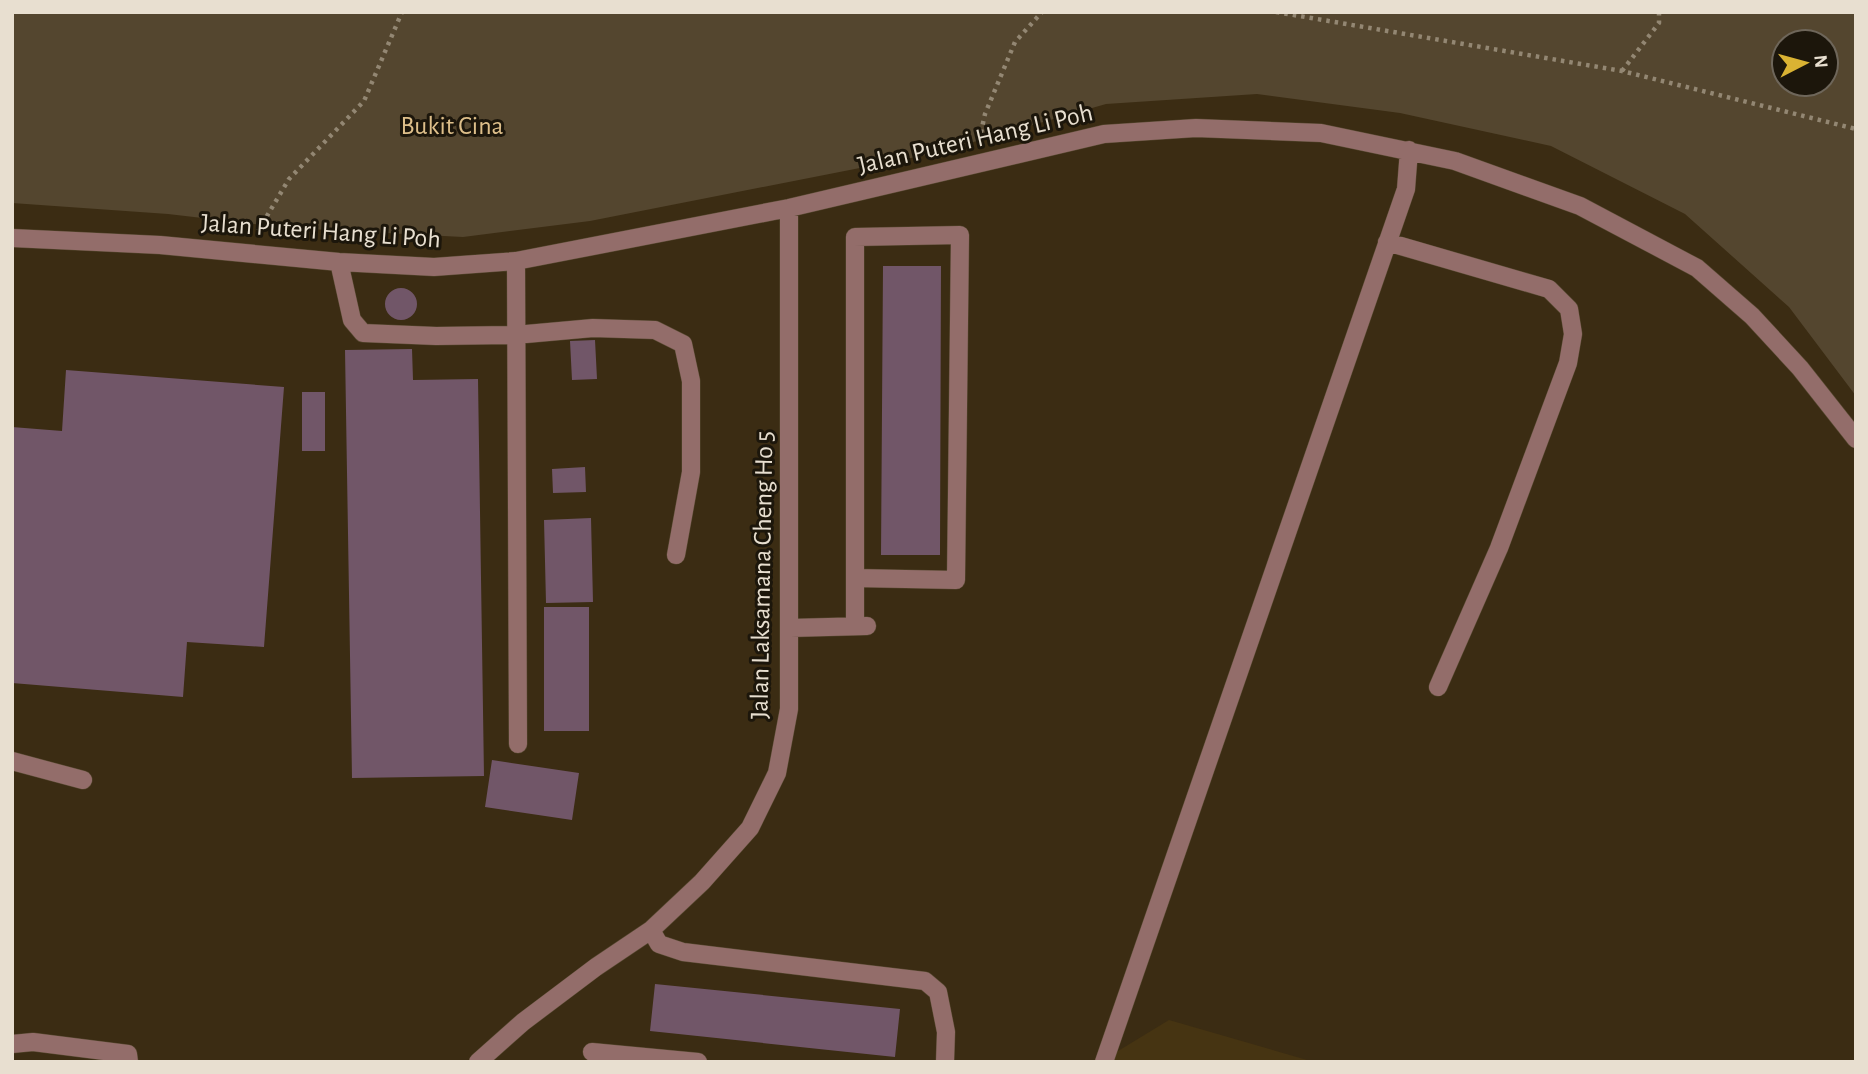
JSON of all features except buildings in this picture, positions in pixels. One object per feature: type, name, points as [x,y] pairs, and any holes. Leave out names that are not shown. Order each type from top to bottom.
[{"type":"street","name":"Jalan Puteri Hang Li Poh","points":[[12,238],[160,245],[339,262],[434,267],[516,261],[789,208],[1104,134],[1196,128],[1321,133],[1455,161],[1580,206],[1698,268],[1760,325],[1800,368],[1856,439]]},
{"type":"street","points":[[1104,1062],[1406,188],[1409,150]]},
{"type":"street","name":"Jalan Laksamana Cheng Ho 5","points":[[478,1062],[523,1022],[651,930],[702,882],[750,828],[777,773],[789,709],[789,208]]},
{"type":"street","points":[[790,628],[861,626],[855,578],[855,237],[960,235],[956,580],[855,578]]},
{"type":"street","points":[[1387,242],[1549,289],[1569,309],[1573,334],[1568,363],[1499,548],[1438,687]]},
{"type":"street","points":[[516,261],[518,744]]},
{"type":"street","points":[[339,262],[352,320],[363,332],[436,336],[515,335],[593,328],[655,330],[683,344],[691,381],[691,472],[676,555]]},
{"type":"street","points":[[12,761],[83,780]]},
{"type":"street","points":[[651,930],[659,944],[684,952],[925,981],[937,992],[946,1032],[945,1062]]},
{"type":"street","points":[[12,1044],[33,1042],[128,1054],[129,1062]]},
{"type":"street","points":[[592,1052],[698,1062]]},
{"type":"path","points":[[245,253],[289,178],[364,101],[402,12]]},
{"type":"path","points":[[974,163],[985,114],[1015,42],[1042,12]]},
{"type":"path","points":[[1276,12],[1622,71],[1856,129]]},
{"type":"path","points":[[1622,71],[1659,23],[1659,12]]},
{"type":"shaded area","points":[[1169,1020],[1307,1060],[1307,1062],[1100,1062]]},
{"type":"green space","name":"Bukit Cina","points":[[12,12],[1856,12],[1856,396],[1789,307],[1685,214],[1551,146],[1400,113],[1257,94],[1106,104],[931,154],[590,221],[463,237],[289,228],[168,214],[12,203]]}]
